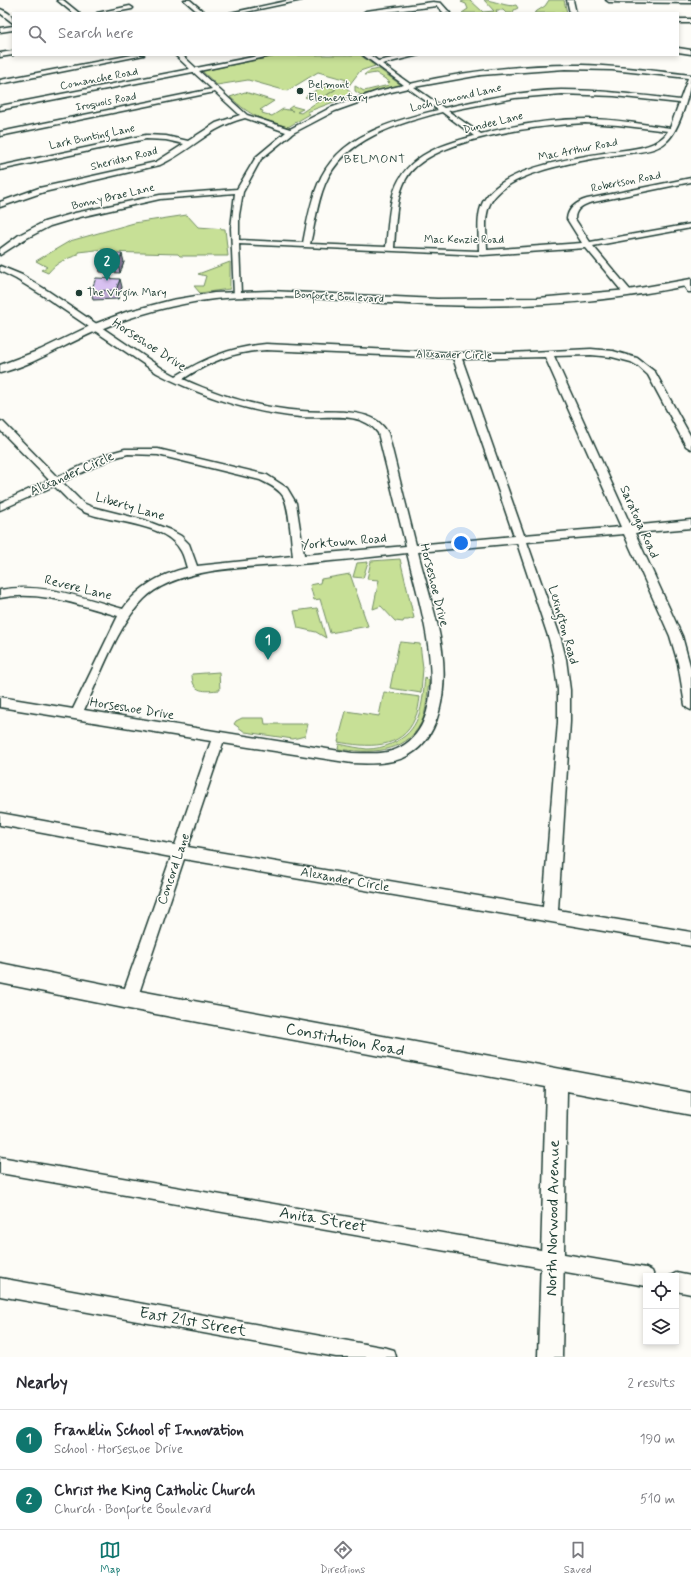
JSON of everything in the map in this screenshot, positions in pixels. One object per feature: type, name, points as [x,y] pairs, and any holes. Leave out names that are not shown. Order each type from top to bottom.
[{"type":"main road","name":"Bonforte Boulevard","points":[[0,369],[44,352],[96,327],[130,314],[165,304],[237,294],[299,295],[437,302],[538,301],[689,285]]},
{"type":"main road","name":"Constitution Road","points":[[0,973],[129,999],[691,1104]]},
{"type":"main road","name":"North Norwood Avenue","points":[[550,1357],[557,1080]]},
{"type":"street","points":[[60,0],[75,12]]},
{"type":"street","points":[[187,0],[201,12]]},
{"type":"street","points":[[255,0],[265,7]]},
{"type":"street","points":[[238,12],[299,0]]},
{"type":"street","points":[[570,0],[573,12]]},
{"type":"street","points":[[609,0],[691,1]]},
{"type":"street","points":[[373,12],[433,4],[439,4],[447,12]]},
{"type":"street","points":[[104,12],[128,6],[134,12]]},
{"type":"street","points":[[0,11],[12,19]]},
{"type":"street","points":[[679,21],[691,21]]},
{"type":"street","points":[[0,30],[12,28]]},
{"type":"street","points":[[679,50],[691,52]]},
{"type":"street","points":[[0,55],[12,53]]},
{"type":"street","points":[[0,82],[136,56]]},
{"type":"street","points":[[179,56],[245,116],[258,122],[291,131]]},
{"type":"street","name":"Comanche Road","points":[[0,108],[267,56]]},
{"type":"street","points":[[367,56],[480,137]]},
{"type":"street","points":[[377,63],[411,56]]},
{"type":"street","points":[[237,294],[236,206],[239,191],[248,173],[270,147],[291,131],[319,114],[363,98],[410,86],[466,75],[535,67],[604,68],[691,78]]},
{"type":"street","name":"Mac Arthur Road","points":[[482,253],[483,214],[488,200],[500,187],[520,175],[546,167],[648,148],[664,141],[673,130],[691,78]]},
{"type":"street","name":"Iroquois Road","points":[[0,134],[217,90]]},
{"type":"street","name":"Loch Lomond Lane","points":[[306,246],[323,178],[341,155],[368,135],[387,126],[442,110],[497,98],[543,93],[609,93],[682,102]]},
{"type":"street","name":"Sheridan Road","points":[[0,204],[42,190],[158,164],[218,125],[245,116]]},
{"type":"street","name":"Dundee Lane","points":[[390,250],[396,195],[407,171],[415,163],[429,154],[446,146],[534,125],[562,122],[608,121],[673,130]]},
{"type":"street","name":"Lark Bunting Lane","points":[[0,168],[146,137],[166,138],[189,143]]},
{"type":"street","name":"Robertson Road","points":[[628,292],[588,245],[571,221],[572,213],[579,204],[597,199],[691,180]]},
{"type":"street","name":"Bonny Brae Lane","points":[[0,253],[22,237],[47,224],[78,215],[160,197],[239,191]]},
{"type":"street","name":"Mac Kenzie Road","points":[[236,242],[482,253],[588,245],[691,226]]},
{"type":"street","name":"Horseshoe Drive","points":[[0,268],[19,277],[160,371],[176,380],[209,394],[283,412],[352,416],[365,418],[377,424],[383,433],[435,643],[438,670],[432,719],[428,729],[414,745],[395,756],[366,760],[218,738],[0,702]]},
{"type":"street","name":"Alexander Circle","points":[[176,380],[200,364],[215,357],[249,348],[266,347],[457,356],[549,355],[601,352],[625,356],[641,364],[652,374],[691,446]]},
{"type":"street","name":"Saratoga Road","points":[[549,355],[676,636],[684,662],[691,705]]},
{"type":"street","name":"Lexington Road","points":[[457,356],[522,540],[558,649],[565,692],[550,915]]},
{"type":"street","name":"Liberty Lane","points":[[0,424],[83,508],[156,528],[172,535],[179,540],[186,549],[193,570]]},
{"type":"street","name":"Alexander Circle","points":[[0,507],[110,456],[138,450],[158,452],[263,477],[279,485],[289,496],[291,503],[299,560]]},
{"type":"street","name":"Yorktown Road","points":[[76,714],[124,614],[139,596],[149,588],[170,578],[193,570],[691,524]]},
{"type":"street","name":"Revere Lane","points":[[0,594],[13,591],[36,591],[124,614]]},
{"type":"street","name":"Concord Lane","points":[[129,999],[218,738]]},
{"type":"street","name":"Alexander Circle","points":[[0,819],[180,852],[691,939]]},
{"type":"street","name":"Anita Street","points":[[0,1165],[643,1276]]},
{"type":"street","points":[[679,1283],[691,1285]]},
{"type":"street","name":"East 21st Street","points":[[0,1286],[387,1357]]},
{"type":"green space","points":[[470,0],[483,12],[464,12],[468,9],[466,4],[461,2]]},
{"type":"green space","points":[[484,0],[513,6],[516,5],[518,8],[513,12],[496,10],[497,12],[483,12],[494,11]]},
{"type":"green space","points":[[549,0],[564,0],[567,12],[536,12],[545,6]]},
{"type":"green space","name":"Belmont Elementary","points":[[277,56],[361,56],[375,66],[360,71],[347,88],[352,95],[307,112],[310,114],[288,127],[270,122],[251,113],[230,97],[245,92],[274,101],[260,110],[263,111],[262,113],[272,116],[283,109],[293,111],[288,109],[292,106],[303,109],[297,112],[301,113],[336,89],[318,101],[305,97],[321,87],[325,87],[323,86],[334,88],[347,80],[318,72],[287,91],[248,80],[217,85],[202,71]]},
{"type":"green space","points":[[379,69],[401,85],[361,95],[355,91],[355,86],[364,91],[389,85],[387,83],[390,82],[376,73],[364,75],[369,71]]},
{"type":"green space","points":[[187,215],[198,227],[225,229],[228,256],[180,256],[178,254],[106,252],[105,249],[78,252],[78,255],[62,261],[48,273],[41,270],[47,267],[36,261],[70,241],[134,223]]},
{"type":"green space","points":[[230,262],[230,289],[200,293],[194,286],[203,286],[206,276],[198,274]]},
{"type":"green space","points":[[400,559],[414,618],[404,620],[403,622],[395,621],[381,606],[373,609],[379,580],[367,579],[371,561]]},
{"type":"green space","points":[[368,562],[363,578],[353,577],[357,563]]},
{"type":"green space","points":[[350,574],[368,626],[330,633],[320,599],[314,600],[310,585],[320,583],[321,579]]},
{"type":"green space","points":[[317,608],[326,638],[316,632],[298,628],[294,611]]},
{"type":"green space","points":[[399,643],[420,644],[423,668],[421,693],[390,688]]},
{"type":"green space","points":[[219,672],[220,690],[205,691],[200,690],[194,685],[192,674]]},
{"type":"green space","points":[[425,677],[429,681],[426,708],[421,723],[406,741],[385,750],[361,751],[338,749],[339,744],[367,749],[376,748],[388,745],[401,739],[409,733],[421,708]]},
{"type":"green space","points":[[384,692],[420,697],[417,713],[409,729],[392,741],[382,744],[360,745],[338,742],[346,711],[379,716]]},
{"type":"green space","points":[[242,718],[264,718],[265,724],[308,724],[305,736],[293,739],[245,732],[234,724]]},
{"type":"building","points":[[102,254],[122,254],[118,264],[98,263]]},
{"type":"building","points":[[96,278],[120,279],[116,290],[91,291]]},
{"type":"place","name":"Belmont Elementary","points":[[300,91]]},
{"type":"place","name":"Christ the King Catholic Church","points":[[107,281]]},
{"type":"place","name":"The Virgin Mary","points":[[79,293]]},
{"type":"place","name":"Franklin School of Innovation","points":[[268,660]]},
{"type":"district","name":"BELMONT","points":[[375,160]]}]
